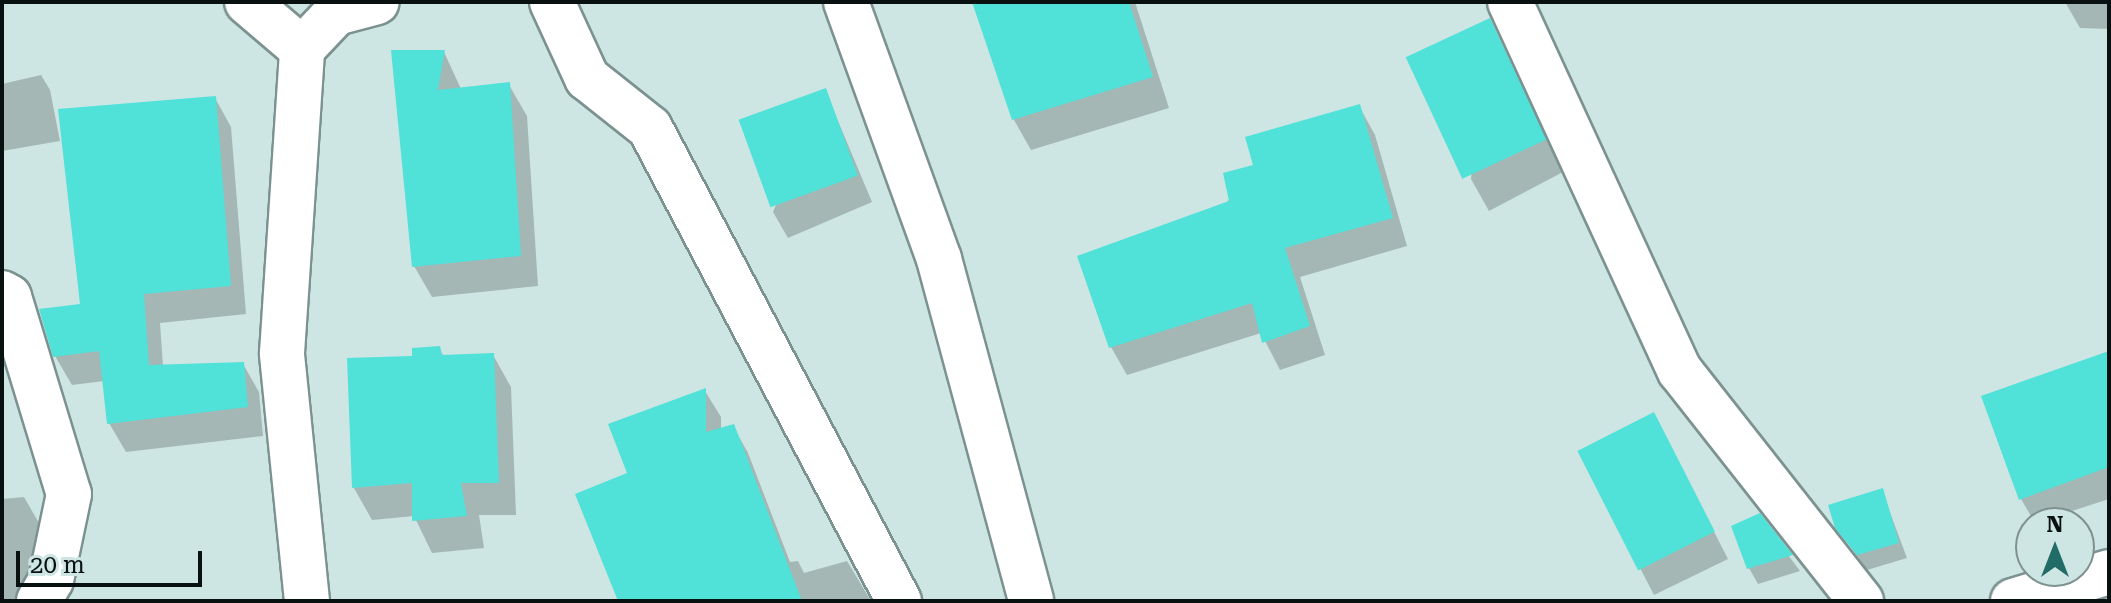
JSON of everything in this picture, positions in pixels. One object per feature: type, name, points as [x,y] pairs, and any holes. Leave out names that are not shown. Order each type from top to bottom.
[{"type":"street","points":[[247,2],[302,49]]},
{"type":"street","points":[[307,601],[282,353],[302,49],[336,13],[377,2]]},
{"type":"street","points":[[552,2],[587,78],[650,128],[899,601]]},
{"type":"street","points":[[846,2],[939,259],[1031,601]]},
{"type":"street","points":[[1510,2],[1680,371],[1861,601]]},
{"type":"street","points":[[2,293],[9,297],[69,494],[51,580],[39,601]]},
{"type":"street","points":[[2013,601],[2109,572]]},
{"type":"building","points":[[972,2],[1129,2],[1153,77],[1012,120]]},
{"type":"building","points":[[1490,18],[1547,139],[1462,179],[1406,57]]},
{"type":"building","points":[[391,50],[445,50],[438,90],[510,82],[521,256],[412,267]]},
{"type":"building","points":[[826,88],[858,175],[770,207],[739,120]]},
{"type":"building","points":[[216,96],[231,286],[144,294],[149,365],[244,362],[248,407],[107,424],[99,351],[53,357],[39,309],[80,304],[58,109]]},
{"type":"building","points":[[1360,104],[1393,218],[1285,248],[1310,326],[1262,343],[1252,303],[1109,348],[1077,256],[1229,201],[1223,173],[1253,165],[1245,137]]},
{"type":"building","points":[[440,346],[442,355],[494,353],[499,483],[461,483],[467,516],[412,521],[412,483],[352,488],[347,358],[412,356],[412,348]]},
{"type":"building","points":[[2109,351],[2109,467],[2019,500],[1981,396]]},
{"type":"building","points":[[706,388],[706,432],[734,424],[802,601],[618,601],[575,494],[627,473],[608,424]]},
{"type":"building","points":[[1654,412],[1715,531],[1638,570],[1577,451]]},
{"type":"building","points":[[1883,488],[1899,543],[1857,555],[1835,528],[1828,505]]},
{"type":"building","points":[[1760,513],[1793,555],[1747,569],[1731,526]]}]
